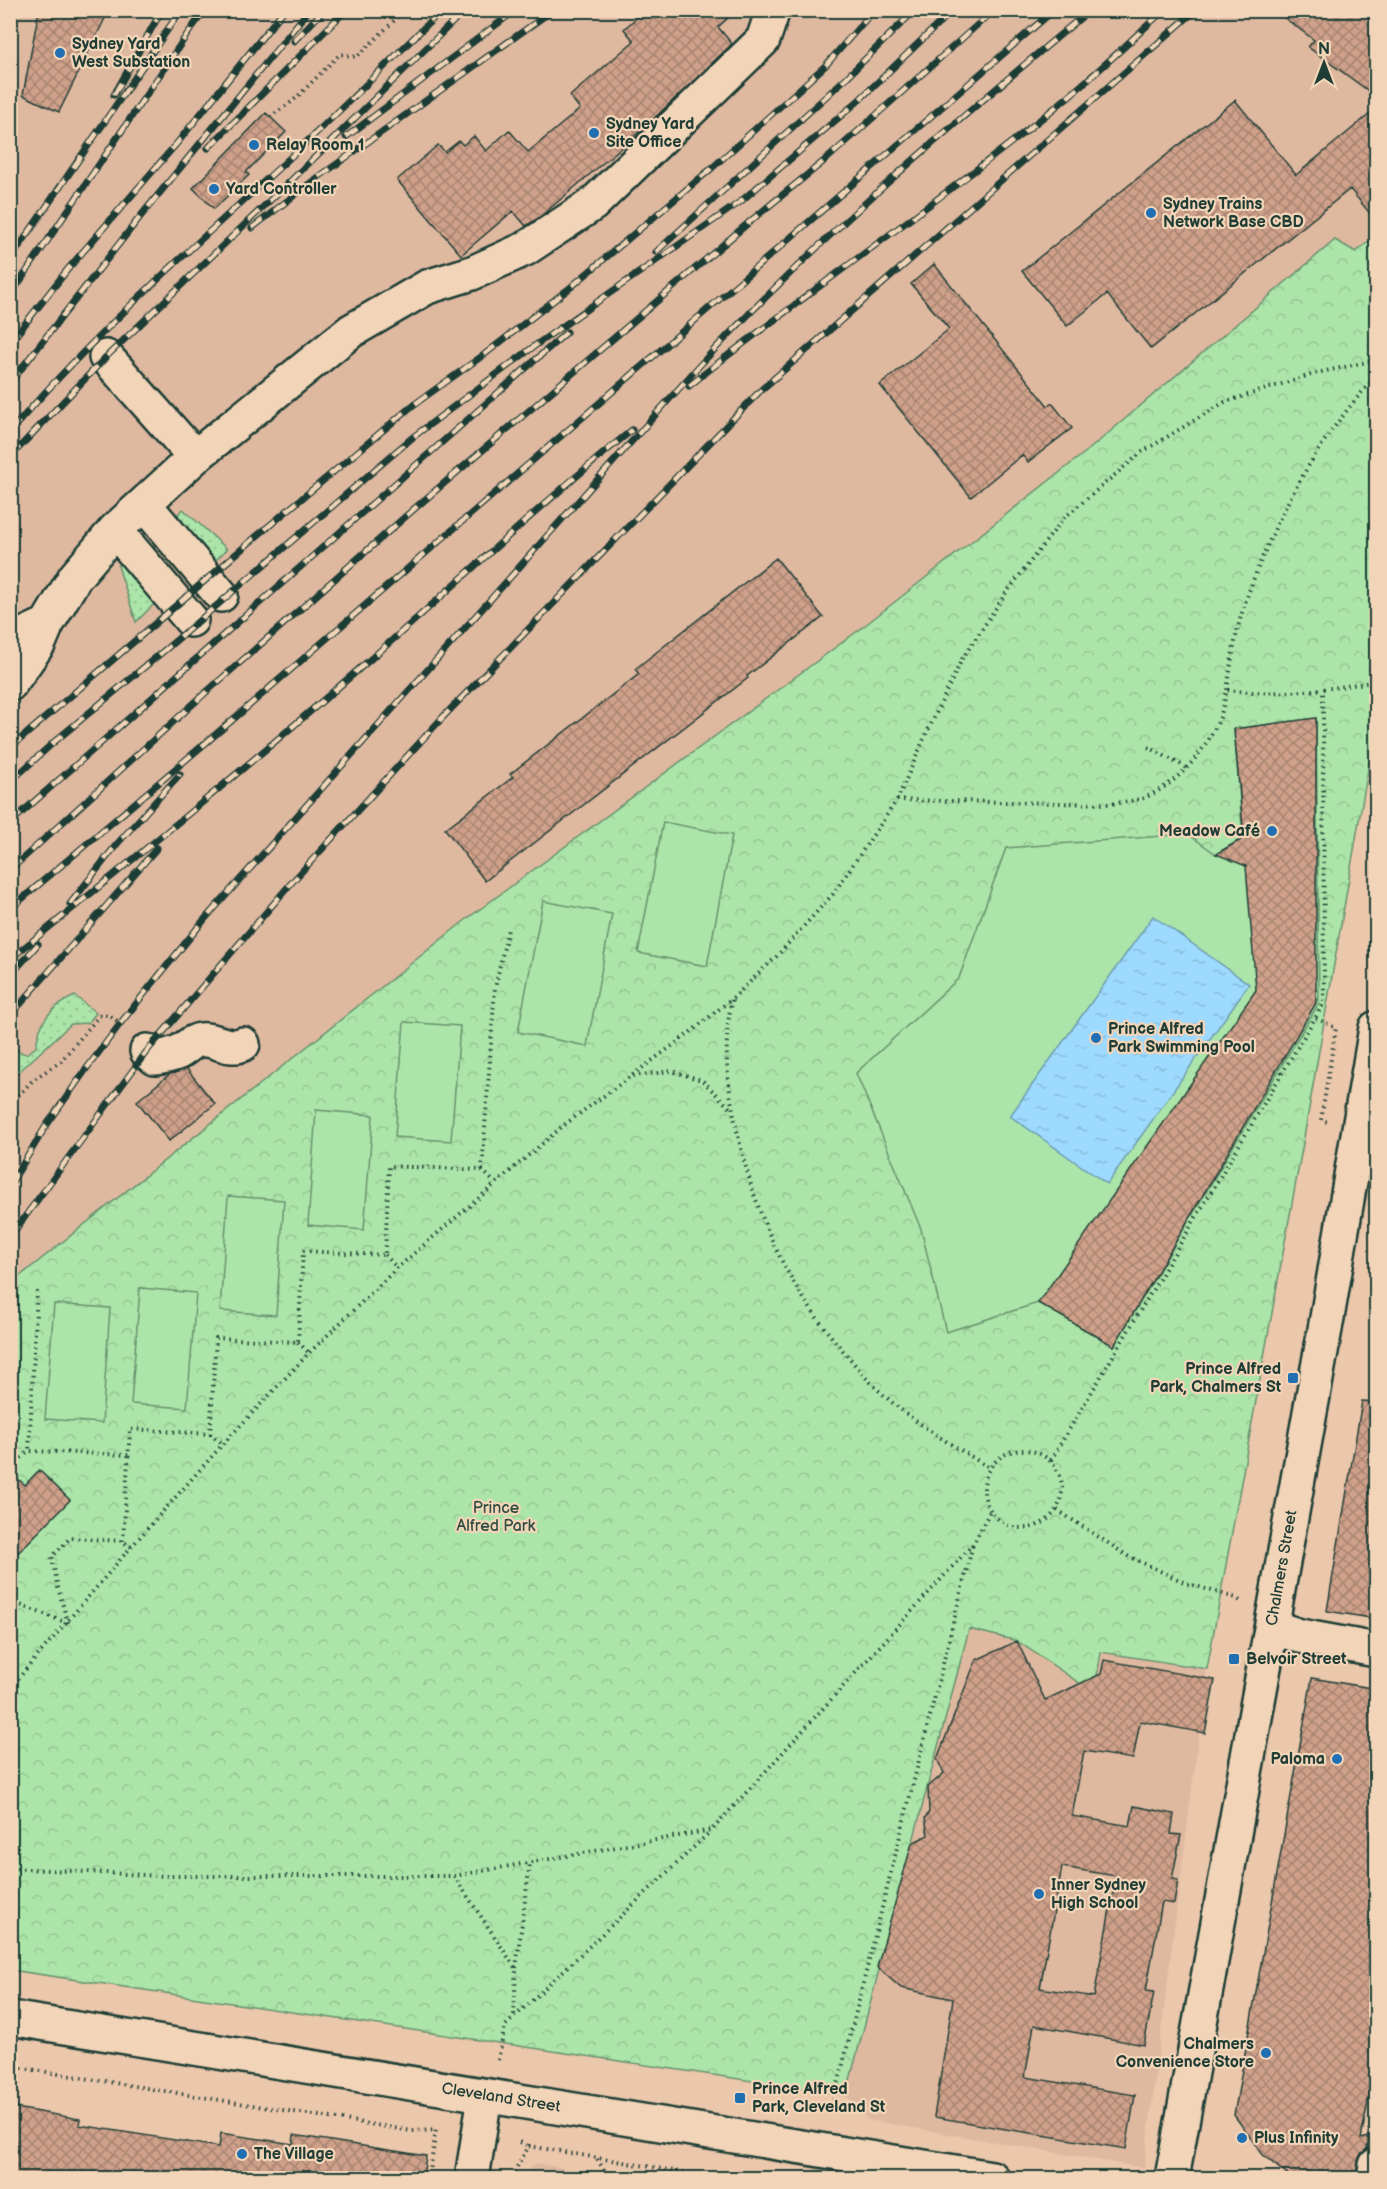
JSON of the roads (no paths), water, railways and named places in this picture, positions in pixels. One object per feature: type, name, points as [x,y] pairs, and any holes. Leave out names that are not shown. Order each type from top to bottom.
[{"type":"main road","points":[[10,684],[39,642],[47,624],[75,578],[115,530],[195,457],[351,330],[427,287],[472,273],[525,249],[593,204],[763,40],[772,10]]},
{"type":"main road","points":[[106,357],[195,457]]},
{"type":"main road","points":[[144,504],[221,594]]},
{"type":"main road","points":[[115,530],[191,620]]},
{"type":"main road","points":[[10,641],[47,624]]},
{"type":"main road","name":"Chalmers Street","points":[[1172,2178],[1373,1063],[1377,1028]]},
{"type":"main road","points":[[147,1051],[155,1058],[164,1058],[198,1040],[237,1047],[243,1044]]},
{"type":"main road","points":[[1272,1627],[1300,1636],[1377,1650]]},
{"type":"main road","name":"Cleveland Street","points":[[10,2018],[992,2178]]},
{"type":"main road","points":[[472,2178],[485,2096]]},
{"type":"main road","points":[[1374,2178],[1377,2165]]},
{"type":"water","points":[[1153,916],[1249,984],[1107,1184],[1010,1116]]},
{"type":"railway","points":[[114,95],[162,10]]},
{"type":"railway","points":[[10,260],[181,10]]},
{"type":"railway","points":[[10,296],[205,10]]},
{"type":"railway","points":[[10,343],[68,269],[178,142],[284,10]]},
{"type":"railway","points":[[10,383],[140,217],[309,10]]},
{"type":"railway","points":[[294,41],[324,10]]},
{"type":"railway","points":[[208,148],[346,10]]},
{"type":"railway","points":[[10,432],[112,323],[314,135],[442,10]]},
{"type":"railway","points":[[10,457],[106,357],[465,10]]},
{"type":"railway","points":[[346,137],[516,10]]},
{"type":"railway","points":[[252,228],[313,181],[553,10]]},
{"type":"railway","points":[[10,748],[412,406],[485,354],[571,287],[712,168],[826,65],[874,10]]},
{"type":"railway","points":[[656,252],[845,79],[915,10]]},
{"type":"railway","points":[[10,782],[413,437],[540,342],[740,202],[857,102],[953,10]]},
{"type":"railway","points":[[10,870],[203,695],[414,509],[753,219],[829,157],[994,10]]},
{"type":"railway","points":[[10,909],[215,735],[1054,10]]},
{"type":"railway","points":[[10,1185],[46,1126],[87,1068],[204,920],[699,366],[792,272],[888,182],[1090,10]]},
{"type":"railway","points":[[689,386],[1007,146],[1081,86],[1164,10]]},
{"type":"railway","points":[[10,1237],[147,1051],[293,881],[443,717],[761,390],[1196,10]]},
{"type":"railway","points":[[10,823],[567,332]]},
{"type":"railway","points":[[10,959],[278,739],[632,430]]},
{"type":"railway","points":[[70,904],[117,844],[180,774]]},
{"type":"railway","points":[[10,1016],[157,848]]},
{"type":"railway","points":[[10,976],[38,944]]},
{"type":"place","name":"Sydney Yard West Substation","points":[[60,53]]},
{"type":"place","name":"Sydney Yard Site Office","points":[[594,133]]},
{"type":"place","name":"Relay Room 1","points":[[254,145]]},
{"type":"place","name":"Yard Controller","points":[[214,189]]},
{"type":"place","name":"Sydney Trains Network Base CBD","points":[[1151,213]]},
{"type":"place","name":"Meadow Café","points":[[1272,831]]},
{"type":"place","name":"Prince Alfred Park Swimming Pool","points":[[1096,1038]]},
{"type":"place","name":"Prince Alfred Park, Chalmers St","points":[[1293,1378]]},
{"type":"place","name":"Belvoir Street","points":[[1234,1659]]},
{"type":"place","name":"Paloma","points":[[1337,1759]]},
{"type":"place","name":"Inner Sydney High School","points":[[1039,1894]]},
{"type":"place","name":"Chalmers Convenience Store","points":[[1266,2053]]},
{"type":"place","name":"Prince Alfred Park, Cleveland St","points":[[740,2098]]},
{"type":"place","name":"Plus Infinity","points":[[1242,2138]]},
{"type":"place","name":"The Village","points":[[242,2154]]},
{"type":"park label","name":"Prince Alfred Park","points":[[496,1517]]}]
